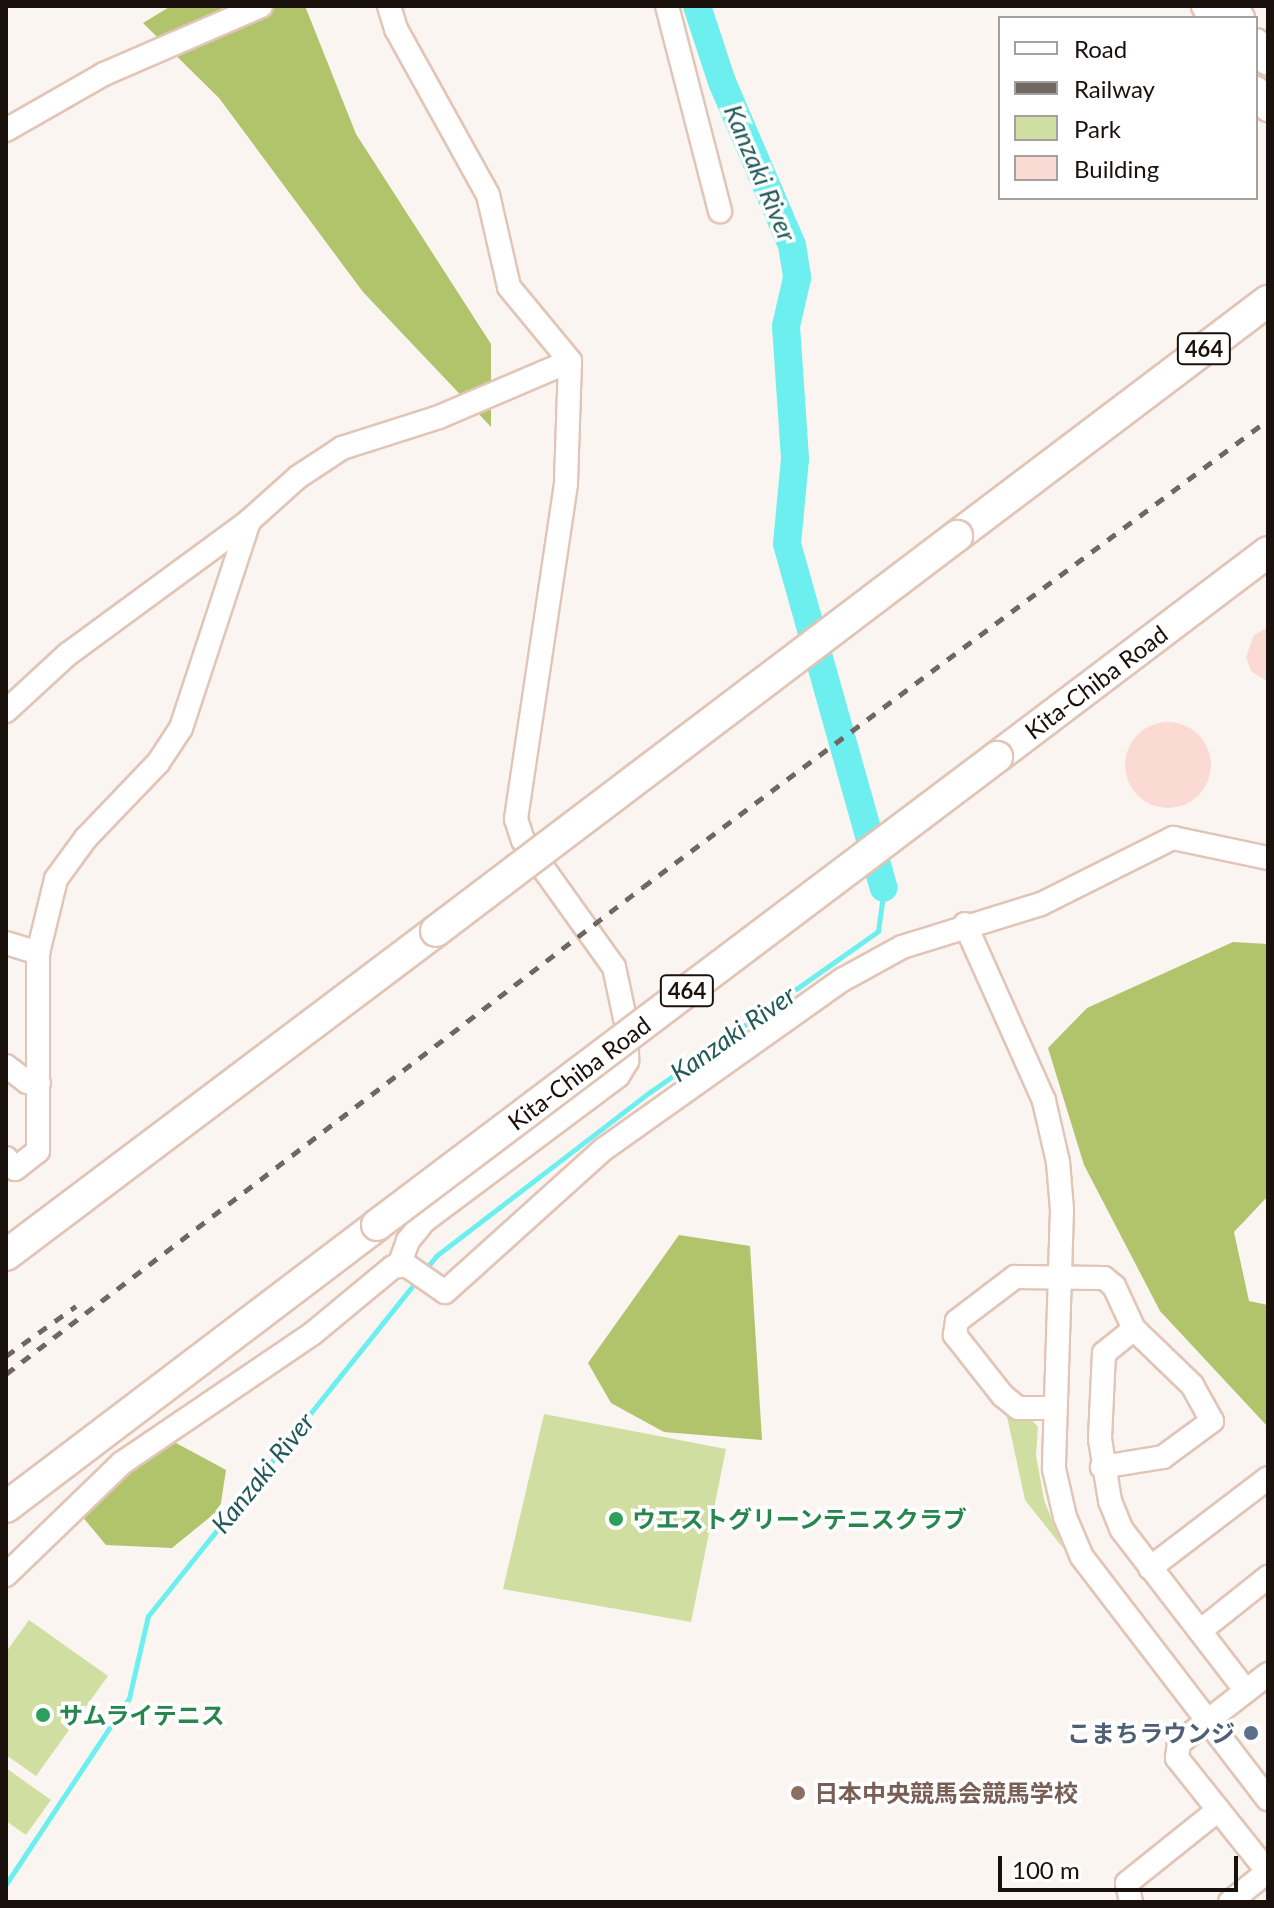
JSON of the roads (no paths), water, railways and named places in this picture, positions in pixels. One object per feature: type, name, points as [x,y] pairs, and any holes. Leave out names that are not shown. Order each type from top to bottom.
[{"type":"highway","name":"464","points":[[6,1255],[1268,301]]},
{"type":"highway","name":"Kita-Chiba Road","points":[[6,1507],[1268,552]]},
{"type":"street","points":[[6,130],[104,74],[261,6]]},
{"type":"street","points":[[389,6],[396,29],[488,195],[509,287],[570,361],[566,484],[516,819],[523,840],[614,967],[626,1023],[627,1061],[618,1076],[424,1221],[408,1241],[413,1272],[445,1292],[453,1287],[604,1149],[842,980],[902,947],[965,924],[1041,904],[1173,838],[1268,858]]},
{"type":"street","points":[[667,6],[691,116],[720,211]]},
{"type":"street","points":[[6,711],[68,654],[249,521],[298,477],[342,448],[439,417],[570,361]]},
{"type":"street","points":[[9,1167],[38,1151],[38,953],[56,879],[86,838],[158,763],[181,728],[249,521]]},
{"type":"street","points":[[965,924],[1044,1101],[1058,1162],[1054,1469],[1082,1557],[1268,1799]]},
{"type":"street","points":[[6,943],[38,953]]},
{"type":"street","points":[[6,1066],[27,1082],[39,1083]]},
{"type":"street","points":[[6,1575],[122,1463],[312,1334],[413,1272]]},
{"type":"street","points":[[1054,1408],[1018,1408],[955,1335],[957,1321],[1015,1277],[1104,1278],[1114,1286],[1134,1329],[1192,1385],[1212,1421],[1163,1457],[1102,1467]]},
{"type":"street","points":[[1134,1329],[1104,1353],[1102,1467],[1122,1530],[1246,1691]]},
{"type":"street","points":[[1150,1568],[1268,1478]]},
{"type":"street","points":[[1200,1631],[1268,1577]]},
{"type":"street","points":[[1230,1902],[1268,1872],[1177,1758],[1179,1743],[1268,1674]]},
{"type":"street","points":[[1131,1902],[1127,1883],[1218,1810]]},
{"type":"waterway","name":"Kanzaki River","points":[[697,6],[722,82],[792,245],[797,278],[786,326],[795,459],[787,544],[884,888]]},
{"type":"waterway","name":"Kanzaki River","points":[[424,1271],[436,1256],[650,1092],[878,931],[884,888]]},
{"type":"waterway","name":"Kanzaki River","points":[[6,1884],[129,1698],[148,1616],[418,1279]]},
{"type":"railway","points":[[6,1374],[643,887],[1268,420]]},
{"type":"railway","points":[[6,1356],[76,1306]]},
{"type":"place","name":"ウエストグリーンテニスクラブ","points":[[616,1519]]},
{"type":"place","name":"サムライテニス","points":[[43,1715]]},
{"type":"place","name":"こまちラウンジ","points":[[1251,1733]]},
{"type":"place","name":"日本中央競馬会競馬学校","points":[[798,1793]]}]
